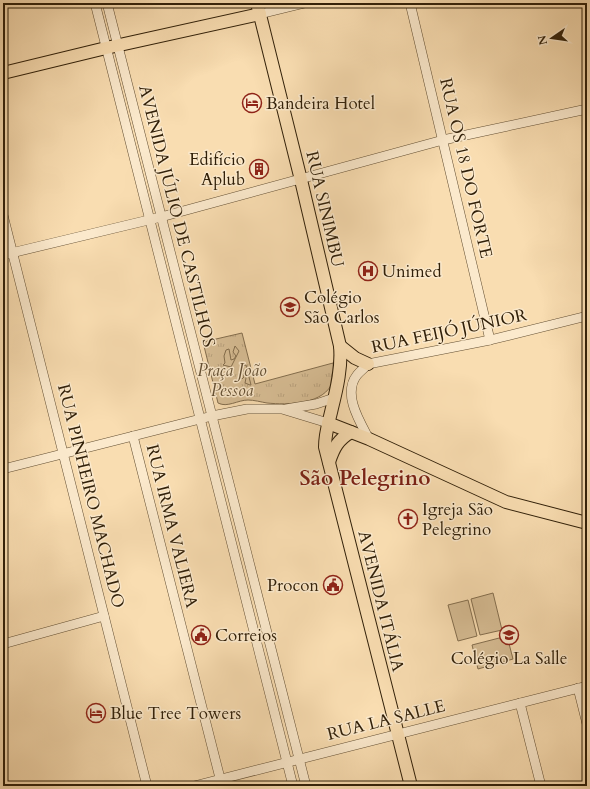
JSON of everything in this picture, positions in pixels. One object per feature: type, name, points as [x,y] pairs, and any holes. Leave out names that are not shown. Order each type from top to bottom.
[{"type":"main road","points":[[3,73],[112,47],[259,9]]},
{"type":"main road","name":"RUA SINIMBU","points":[[259,9],[340,346],[341,361],[328,423]]},
{"type":"main road","points":[[340,346],[355,358],[368,364]]},
{"type":"main road","points":[[328,423],[369,439],[506,502],[587,523]]},
{"type":"main road","name":"AVENIDA ITÁLIA","points":[[328,423],[325,435],[329,462],[411,786]]},
{"type":"main road","points":[[329,462],[337,444],[342,437],[351,432]]},
{"type":"street","name":"AVENIDA JÚLIO DE CASTILHOS","points":[[95,3],[112,47],[139,132],[306,786]]},
{"type":"street","name":"AVENIDA JÚLIO DE CASTILHOS","points":[[106,3],[112,47],[128,135],[293,786]]},
{"type":"street","points":[[259,9],[305,3]]},
{"type":"street","name":"RUA OS 18 DO FORTE","points":[[410,3],[490,340]]},
{"type":"street","points":[[3,255],[150,220],[443,140],[587,109]]},
{"type":"street","points":[[128,135],[139,132]]},
{"type":"street","name":"RUA PINHEIRO MACHADO","points":[[3,215],[147,786]]},
{"type":"street","points":[[173,312],[185,309]]},
{"type":"street","name":"RUA FEIJÓ JÚNIOR","points":[[369,439],[355,411],[352,387],[356,376],[368,364],[490,340],[587,316]]},
{"type":"street","points":[[3,469],[212,416],[247,409],[282,409],[316,404],[334,398]]},
{"type":"street","points":[[282,409],[328,423]]},
{"type":"street","name":"RUA IRMA VALIERA","points":[[133,436],[221,782]]},
{"type":"street","points":[[223,509],[235,507]]},
{"type":"street","points":[[234,550],[246,548]]},
{"type":"street","points":[[244,590],[256,587]]},
{"type":"street","points":[[3,644],[104,616]]},
{"type":"street","points":[[254,632],[266,630]]},
{"type":"street","name":"RUA LA SALLE","points":[[194,786],[221,782],[299,758],[587,686]]},
{"type":"street","points":[[578,688],[587,724]]},
{"type":"street","points":[[520,703],[541,786]]},
{"type":"street","points":[[276,716],[288,713]]},
{"type":"green space","name":"Praça João Pessoa","points":[[242,333],[255,384],[333,363],[334,376],[329,389],[322,395],[304,402],[275,404],[244,400],[225,405],[218,403],[203,342]]},
{"type":"green space","points":[[235,346],[239,351],[231,367],[223,365],[225,363],[224,356],[226,350],[229,349],[231,360],[236,356],[233,352]]},
{"type":"green space","points":[[246,365],[251,385],[245,383],[245,373],[243,374],[244,377],[242,379],[240,378],[239,374],[240,372],[244,371],[243,366]]},
{"type":"green space","points":[[493,593],[502,630],[480,635],[471,599]]},
{"type":"green space","points":[[468,600],[477,636],[458,641],[448,605]]},
{"type":"green space","points":[[507,636],[513,659],[478,669],[472,645]]},
{"type":"place","name":"Bandeira Hotel","points":[[252,103]]},
{"type":"place","name":"Edifício Aplub","points":[[259,169]]},
{"type":"place","name":"Unimed","points":[[368,271]]},
{"type":"place","name":"Colégio São Carlos","points":[[290,307]]},
{"type":"place","name":"Igreja São Pelegrino","points":[[408,519]]},
{"type":"place","name":"Procon","points":[[333,585]]},
{"type":"place","name":"Correios","points":[[201,635]]},
{"type":"place","name":"Colégio La Salle","points":[[509,635]]},
{"type":"place","name":"Blue Tree Towers","points":[[96,713]]},
{"type":"district","name":"São Pelegrino","points":[[365,478]]}]
